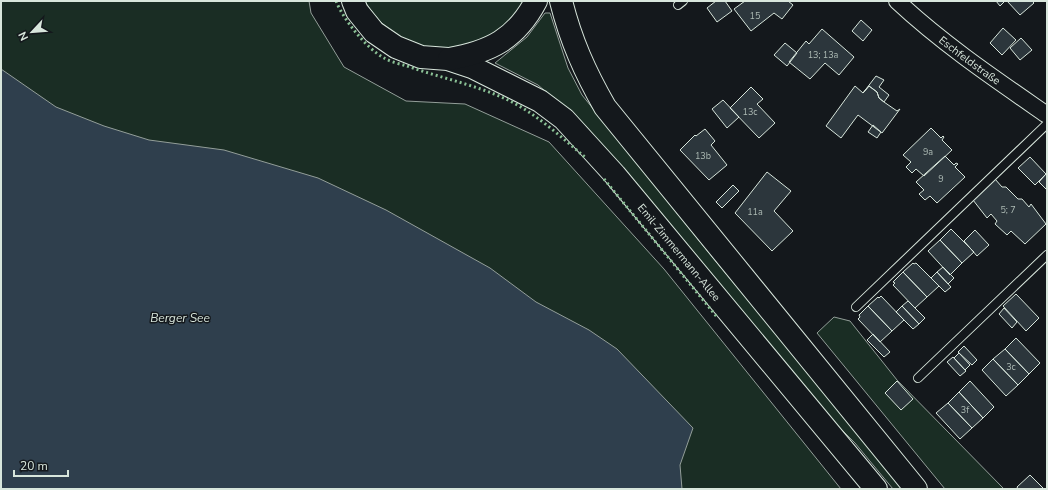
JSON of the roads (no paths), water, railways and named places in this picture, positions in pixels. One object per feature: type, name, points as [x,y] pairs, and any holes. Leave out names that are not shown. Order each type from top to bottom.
[{"type":"main road","name":"Emil-Zimmermann-Allee","points":[[353,1],[357,11],[374,32],[396,47],[421,57],[448,59],[475,55],[500,43],[520,25],[536,1]]},
{"type":"main road","points":[[561,1],[567,28],[585,73],[605,107],[916,489]]},
{"type":"main road","name":"Emil-Zimmermann-Allee","points":[[448,59],[500,80],[540,102],[564,119],[620,181],[876,489]]},
{"type":"street","name":"Eschfeldstraße","points":[[897,1],[914,17],[982,70],[1047,115]]},
{"type":"lane","points":[[856,307],[1047,124]]},
{"type":"lane","points":[[918,378],[1047,255]]},
{"type":"water","name":"Berger See","points":[[1,69],[56,107],[104,126],[149,140],[224,150],[318,178],[386,210],[490,268],[536,302],[589,330],[617,349],[693,428],[680,465],[682,489],[1,489]]}]
